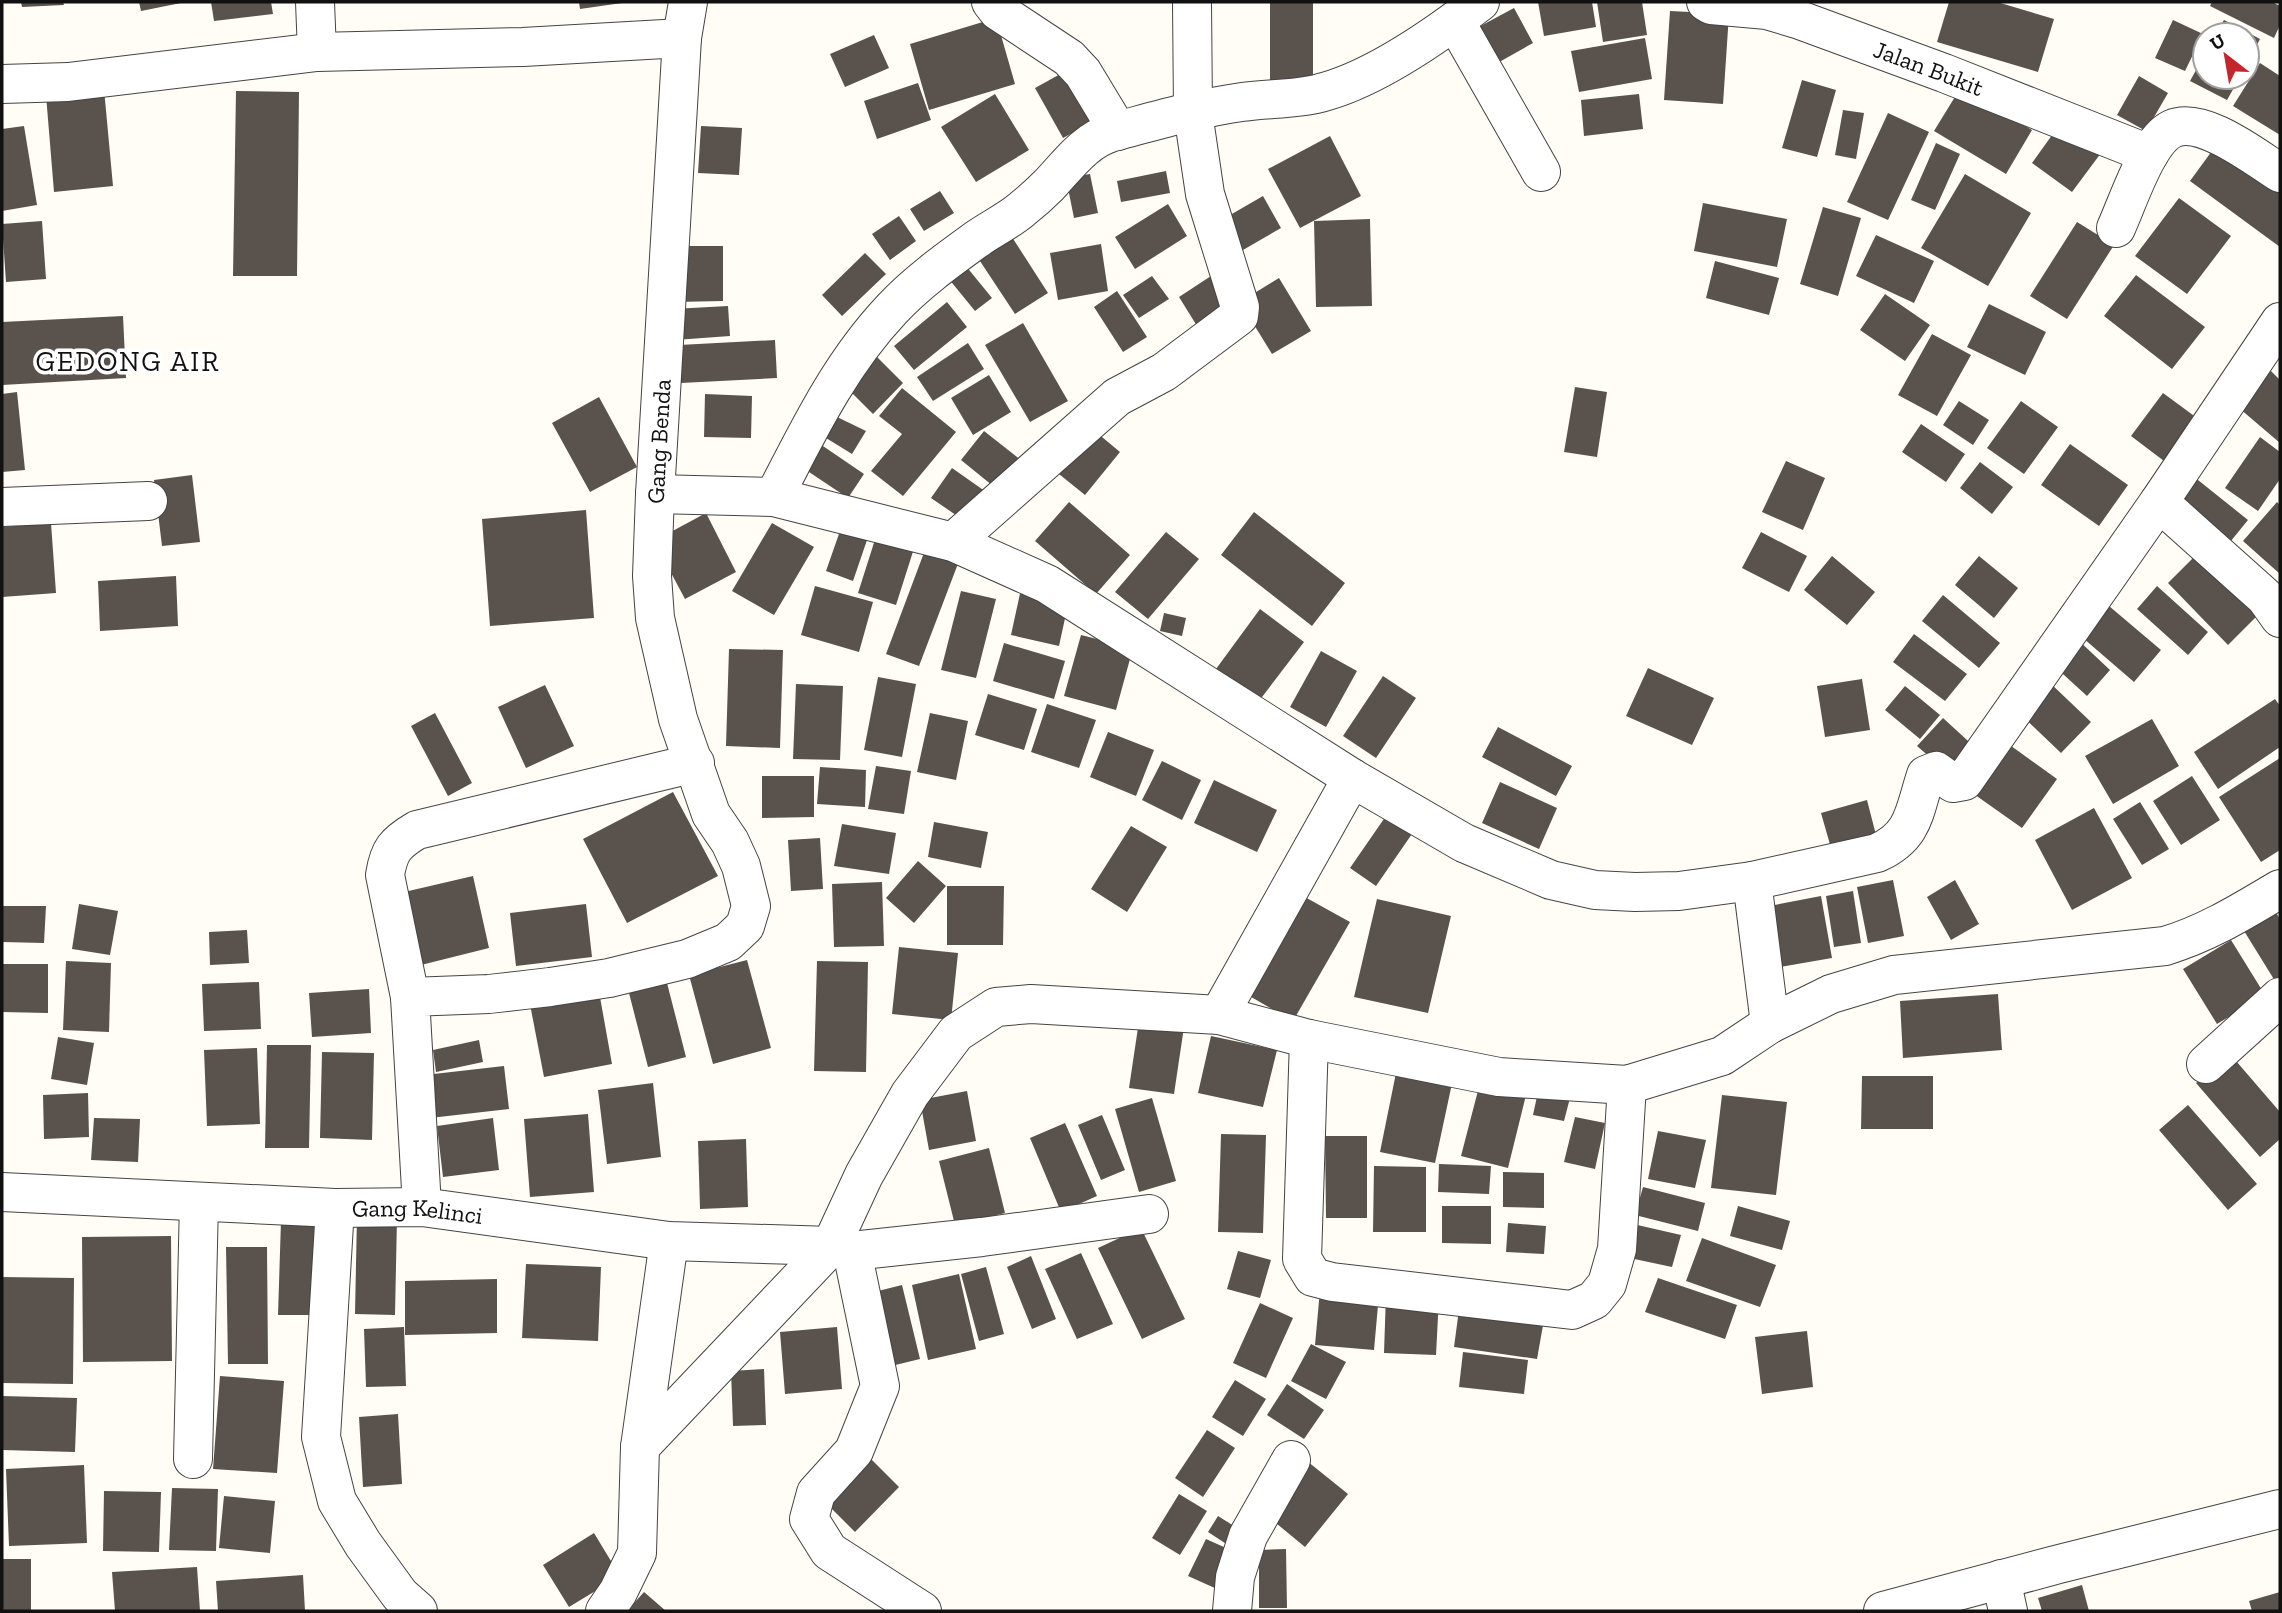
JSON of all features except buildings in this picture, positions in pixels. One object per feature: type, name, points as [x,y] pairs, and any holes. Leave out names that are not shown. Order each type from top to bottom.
[{"type":"street","points":[[315,2],[317,52]]},
{"type":"street","points":[[991,2],[998,11],[1069,58],[1083,74],[1118,131]]},
{"type":"street","points":[[953,542],[1117,397],[1164,372],[1239,316],[1240,307],[1205,194],[1193,113],[1192,2]]},
{"type":"street","name":"Jalan Bukit","points":[[1706,2],[1711,5],[1767,10],[1797,19],[1944,73],[2149,155]]},
{"type":"street","points":[[774,497],[814,418],[854,354],[892,309],[978,239],[1018,213],[1087,146],[1110,133],[1242,102],[1290,100],[1323,93],[1371,74],[1467,11],[1541,172]]},
{"type":"street","points":[[2,84],[68,82],[317,52],[523,47],[685,20]]},
{"type":"street","name":"Gang Benda","points":[[410,997],[550,988],[609,978],[687,959],[728,942],[745,926],[751,906],[741,866],[730,842],[711,814],[678,719],[655,618],[652,576],[655,494],[685,20]]},
{"type":"street","points":[[2116,228],[2149,155],[2160,139],[2174,128],[2197,127],[2226,138],[2280,173]]},
{"type":"street","points":[[655,494],[774,497],[953,542],[1047,584],[1352,778],[1464,844],[1551,880],[1595,890],[1679,891],[1752,881],[1877,852],[1895,845],[1909,830],[1926,775],[1936,771],[1953,783],[1964,781],[2159,502],[2280,322]]},
{"type":"street","points":[[2,507],[148,501]]},
{"type":"street","points":[[2159,502],[2265,597],[2280,618]]},
{"type":"street","points":[[422,1207],[410,997],[385,875],[388,856],[400,841],[417,830],[695,763]]},
{"type":"street","points":[[1219,1015],[1352,778]]},
{"type":"street","points":[[1752,881],[1770,1024]]},
{"type":"street","points":[[640,1447],[842,1248],[864,1175],[910,1094],[956,1033],[996,1007],[1031,1003],[1219,1015],[1309,1039],[1499,1077],[1628,1085],[1722,1056],[1770,1024],[1831,995],[1894,975],[2165,946],[2195,937],[2280,889]]},
{"type":"street","points":[[2206,1064],[2280,997]]},
{"type":"street","points":[[1309,1039],[1302,1259],[1313,1277],[1332,1282],[1572,1310],[1594,1300],[1607,1284],[1617,1249],[1628,1085]]},
{"type":"street","name":"Gang Kelinci","points":[[2,1192],[335,1208],[422,1207],[669,1241],[842,1248],[982,1237],[1149,1214]]},
{"type":"street","points":[[193,1459],[198,1202]]},
{"type":"street","points":[[335,1208],[321,1437],[337,1501],[363,1544],[400,1595],[418,1611]]},
{"type":"street","points":[[605,1611],[618,1592],[637,1553],[640,1447],[669,1241]]},
{"type":"street","points":[[842,1248],[880,1386],[854,1451],[816,1493],[809,1520],[829,1551],[922,1611]]},
{"type":"street","points":[[1232,1611],[1234,1577],[1248,1536],[1291,1460]]},
{"type":"street","points":[[1883,1611],[2004,1595],[2280,1509]]},
{"type":"district","name":"GEDONG AIR","points":[[128,361]]}]
